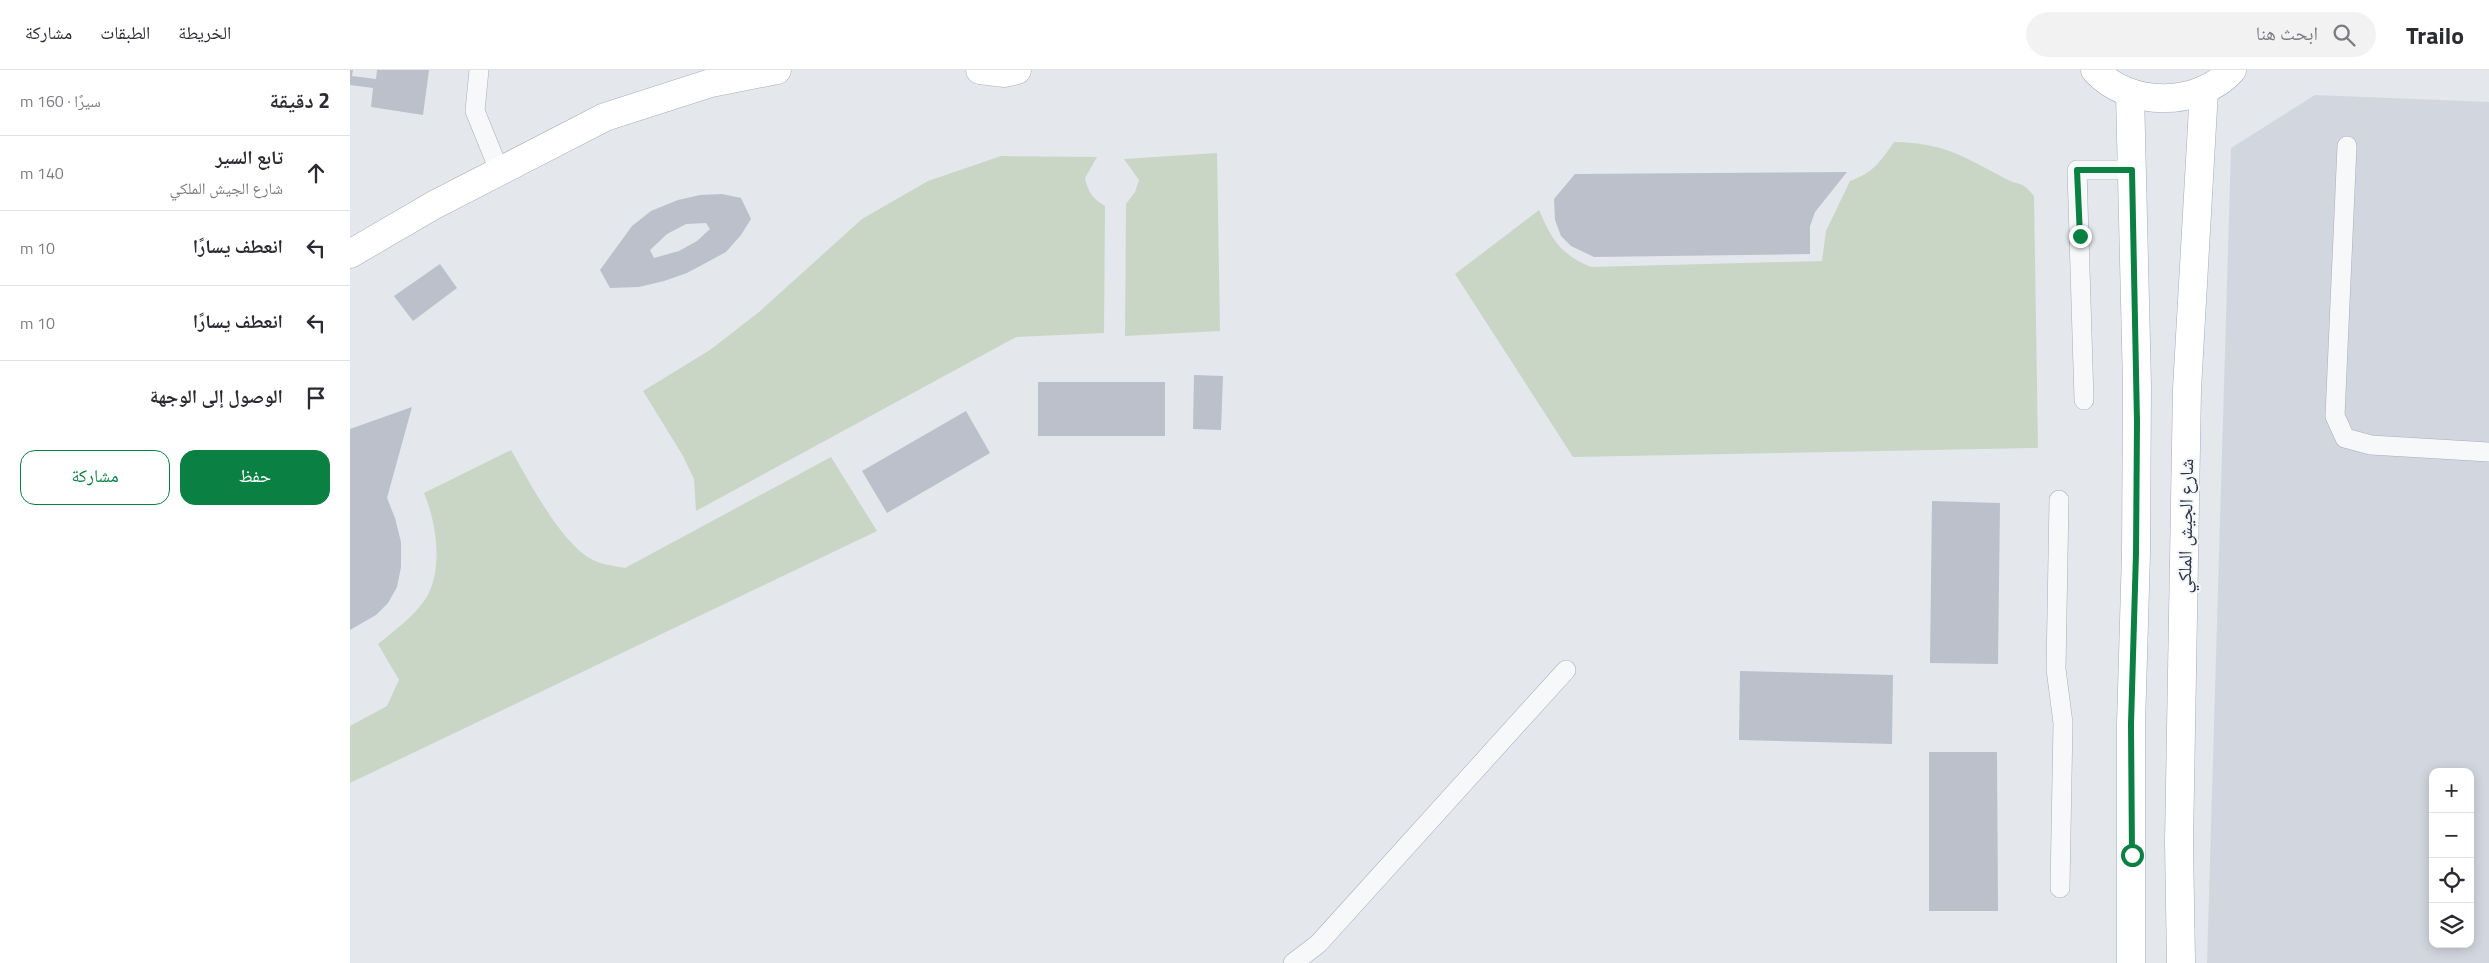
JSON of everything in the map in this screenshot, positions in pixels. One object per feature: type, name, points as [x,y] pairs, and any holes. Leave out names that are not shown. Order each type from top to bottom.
[{"type":"main road","points":[[350,254],[499,170],[605,117],[721,76],[777,70]]},
{"type":"main road","points":[[980,70],[1006,73],[1017,70]]},
{"type":"main road","points":[[2095,70],[2101,76],[2130,93],[2155,98],[2180,97],[2204,90],[2232,70]]},
{"type":"main road","name":"شارع الجيش الملكي","points":[[2181,963],[2180,843],[2187,389],[2204,90]]},
{"type":"main road","points":[[2130,93],[2137,424],[2136,553],[2131,724],[2131,963]]},
{"type":"lane","points":[[479,70],[475,111],[499,170]]},
{"type":"lane","points":[[2347,146],[2335,416],[2339,428],[2345,438],[2371,445],[2489,452]]},
{"type":"lane","points":[[2084,400],[2077,170],[2132,170]]},
{"type":"lane","points":[[2060,500],[2056,669],[2063,724],[2060,888]]},
{"type":"lane","points":[[1293,963],[1318,944],[1566,670]]},
{"type":"shaded area","points":[[2315,95],[2489,102],[2489,963],[2207,963],[2231,148]]},
{"type":"green space","points":[[1894,142],[1927,145],[1953,152],[2023,185],[2034,196],[2038,448],[1573,457],[1455,274],[1539,210],[1548,230],[1558,245],[1572,257],[1591,267],[1822,261],[1826,231],[1850,181],[1876,166]]},
{"type":"green space","points":[[1217,153],[1220,331],[1125,336],[1126,204],[1135,192],[1139,180],[1124,159]]},
{"type":"green space","points":[[1001,156],[1097,157],[1085,178],[1092,195],[1105,206],[1104,333],[1016,337],[696,511],[694,479],[683,456],[643,391],[710,350],[759,312],[862,219],[928,181]]},
{"type":"green space","points":[[511,450],[547,512],[570,542],[595,561],[606,564],[625,568],[831,457],[877,531],[350,783],[350,726],[387,706],[399,680],[378,644],[418,609],[428,595],[433,583],[436,544],[432,517],[424,493]]},
{"type":"building","points":[[350,70],[353,70],[352,76],[376,79],[377,70],[429,70],[423,115],[371,107],[373,88],[350,85]]},
{"type":"building","points":[[1847,172],[1815,212],[1810,226],[1810,254],[1594,257],[1571,246],[1561,236],[1555,220],[1554,199],[1575,174]]},
{"type":"building","points":[[722,194],[741,198],[751,219],[741,235],[726,252],[687,273],[664,281],[639,287],[610,288],[600,270],[632,226],[651,211],[678,200],[700,195]],"holes":[[[706,223],[710,229],[697,241],[679,251],[654,258],[650,250],[667,234],[686,224]]]},
{"type":"building","points":[[440,264],[457,288],[413,321],[394,296]]},
{"type":"building","points":[[1194,375],[1223,376],[1221,430],[1193,429]]},
{"type":"building","points":[[1038,382],[1165,382],[1165,436],[1038,436]]},
{"type":"building","points":[[412,407],[387,498],[395,518],[401,542],[401,567],[397,587],[388,603],[376,615],[350,630],[350,429]]},
{"type":"building","points":[[966,411],[990,453],[887,513],[862,471]]},
{"type":"building","points":[[1932,501],[2000,503],[1998,664],[1930,663]]},
{"type":"building","points":[[1740,671],[1893,675],[1892,744],[1739,740]]},
{"type":"building","points":[[1929,752],[1997,752],[1998,911],[1929,911]]},
{"type":"route","points":[[2080,236],[2077,170],[2132,170],[2137,422],[2136,553],[2131,724],[2132,855]]}]
